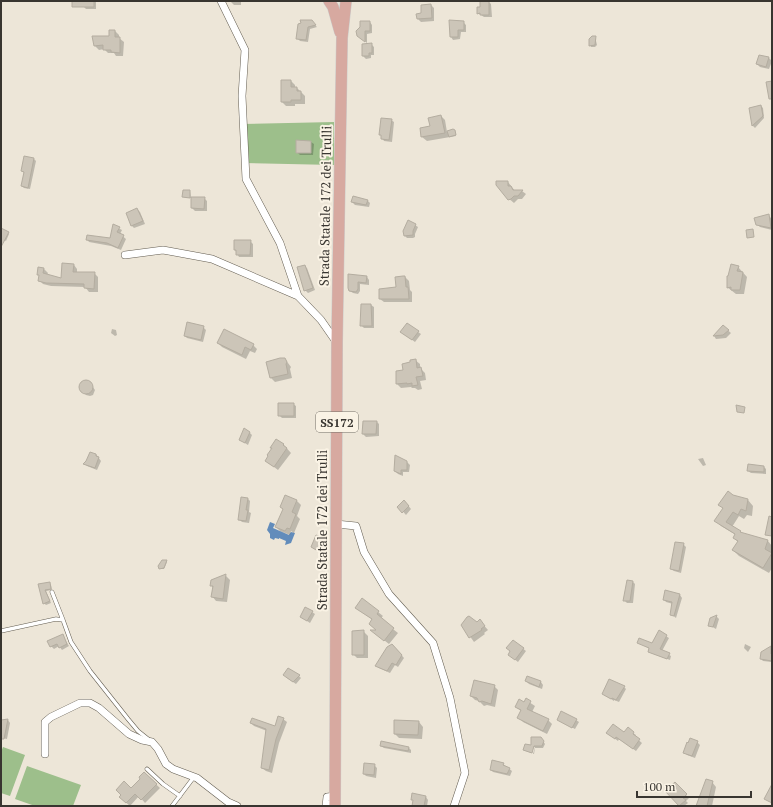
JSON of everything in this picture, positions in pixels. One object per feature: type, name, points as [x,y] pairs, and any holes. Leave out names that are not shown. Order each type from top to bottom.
[{"type":"main road","name":"Strada Statale 172 dei Trulli","points":[[329,1],[333,7],[342,38]]},
{"type":"main road","name":"Strada Statale 172 dei Trulli","points":[[335,801],[337,343],[342,38],[346,1]]},
{"type":"street","points":[[221,1],[245,50],[242,96],[246,179],[280,243],[298,296]]},
{"type":"street","points":[[125,255],[163,250],[212,259],[298,296],[321,320],[337,343]]},
{"type":"street","points":[[336,524],[356,526],[364,552],[389,594],[434,643],[450,698],[465,773],[454,806]]},
{"type":"street","points":[[45,754],[45,722],[50,717],[80,703],[90,703],[129,734],[142,740],[152,742],[158,749],[166,764],[173,769],[194,777],[228,802],[237,806]]},
{"type":"street","points":[[326,806],[327,797],[335,801]]},
{"type":"lane","points":[[52,592],[71,642],[90,670],[138,732],[152,742]]},
{"type":"lane","points":[[1,632],[56,619],[62,620]]},
{"type":"lane","points":[[147,770],[180,796]]},
{"type":"lane","points":[[172,806],[194,777]]},
{"type":"green space","points":[[334,122],[334,165],[243,163],[241,124]]},
{"type":"green space","points":[[3,747],[25,755],[10,796],[1,793],[1,752]]},
{"type":"green space","points":[[27,766],[81,785],[73,806],[35,806],[15,799]]},
{"type":"water","points":[[270,522],[275,524],[273,528],[289,535],[291,532],[295,533],[291,543],[285,545],[286,541],[279,538],[275,538],[274,540],[270,538],[270,534],[267,530]]},
{"type":"building","points":[[72,1],[94,1],[94,7],[72,7]]},
{"type":"building","points":[[480,1],[489,1],[489,15],[480,15],[480,13],[477,14],[477,7],[480,7]]},
{"type":"building","points":[[431,4],[432,18],[417,19],[416,14],[421,13],[421,5]]},
{"type":"building","points":[[300,20],[312,20],[316,25],[308,27],[306,40],[296,39],[298,24],[301,23]]},
{"type":"building","points":[[449,20],[464,21],[464,30],[458,30],[458,37],[450,37]]},
{"type":"building","points":[[360,21],[370,21],[370,31],[365,31],[365,42],[357,36],[356,31],[360,27]]},
{"type":"building","points":[[109,30],[115,30],[115,37],[120,37],[120,53],[111,52],[111,50],[103,50],[103,45],[94,46],[92,36],[109,36]]},
{"type":"building","points":[[592,36],[596,36],[595,45],[589,46],[589,39]]},
{"type":"building","points":[[372,43],[372,53],[369,53],[369,56],[362,56],[362,44]]},
{"type":"building","points":[[759,55],[769,57],[766,67],[756,64]]},
{"type":"building","points":[[281,80],[291,80],[291,87],[297,87],[297,91],[301,91],[301,100],[281,102]]},
{"type":"building","points":[[772,81],[772,99],[769,99],[766,82]]},
{"type":"building","points":[[761,105],[763,116],[752,126],[749,108]]},
{"type":"building","points":[[441,115],[445,133],[421,137],[420,128],[430,126],[428,118]]},
{"type":"building","points":[[381,118],[392,119],[389,140],[381,139],[381,135],[379,135]]},
{"type":"building","points":[[453,129],[455,130],[456,135],[449,137],[447,131]]},
{"type":"building","points":[[296,140],[311,141],[311,153],[296,153]]},
{"type":"building","points":[[24,156],[34,158],[28,188],[21,186],[24,172],[21,171]]},
{"type":"building","points":[[496,181],[508,181],[508,186],[511,186],[513,190],[523,190],[518,196],[514,196],[508,200],[496,185]]},
{"type":"building","points":[[183,190],[190,190],[190,198],[182,197]]},
{"type":"building","points":[[353,196],[368,200],[366,205],[351,202]]},
{"type":"building","points":[[191,197],[205,197],[204,209],[191,208]]},
{"type":"building","points":[[137,208],[143,221],[131,226],[126,213]]},
{"type":"building","points":[[769,214],[771,228],[756,225],[754,218]]},
{"type":"building","points":[[408,220],[416,224],[413,235],[404,236],[403,231]]},
{"type":"building","points":[[113,224],[120,227],[117,232],[124,235],[118,248],[107,243],[86,240],[87,235],[110,238]]},
{"type":"building","points":[[1,228],[9,232],[1,247]]},
{"type":"building","points":[[753,229],[754,237],[747,238],[746,230]]},
{"type":"building","points":[[234,240],[251,240],[250,255],[236,255],[236,250],[234,250]]},
{"type":"building","points":[[62,263],[74,264],[73,272],[95,272],[94,289],[84,288],[84,284],[46,283],[38,281],[38,267],[44,268],[43,273],[61,278]]},
{"type":"building","points":[[731,264],[739,266],[737,271],[743,272],[740,290],[731,290],[731,287],[727,288],[727,276]]},
{"type":"building","points":[[305,265],[313,288],[304,291],[297,267]]},
{"type":"building","points":[[348,274],[367,276],[366,283],[358,282],[358,289],[356,292],[349,291]]},
{"type":"building","points":[[405,276],[409,299],[379,299],[379,289],[396,287],[395,277]]},
{"type":"building","points":[[361,304],[371,304],[372,326],[360,326]]},
{"type":"building","points":[[187,322],[204,326],[201,340],[184,336]]},
{"type":"building","points":[[407,323],[419,331],[412,340],[400,332]]},
{"type":"building","points":[[723,325],[729,330],[723,335],[713,336]]},
{"type":"building","points":[[224,329],[254,344],[251,350],[245,347],[242,355],[217,343]]},
{"type":"building","points":[[285,358],[287,362],[288,374],[270,378],[266,362]]},
{"type":"building","points":[[416,359],[417,368],[421,367],[423,376],[416,377],[418,385],[412,386],[412,383],[396,384],[396,371],[403,370],[402,364]]},
{"type":"building","points":[[86,380],[91,382],[93,387],[91,392],[86,394],[81,392],[79,387],[81,382]]},
{"type":"building","points":[[278,403],[294,403],[294,416],[278,416]]},
{"type":"building","points":[[736,405],[745,407],[744,413],[737,412]]},
{"type":"building","points":[[363,421],[377,421],[376,434],[362,434]]},
{"type":"building","points":[[244,428],[250,432],[245,443],[239,440]]},
{"type":"building","points":[[276,439],[287,448],[274,467],[265,461],[272,448],[270,448]]},
{"type":"building","points":[[90,452],[99,457],[95,468],[83,464]]},
{"type":"building","points":[[395,455],[407,461],[407,470],[401,470],[401,474],[394,471]]},
{"type":"building","points":[[748,464],[764,466],[764,472],[747,471]]},
{"type":"building","points":[[728,491],[733,495],[748,499],[746,511],[741,509],[738,515],[733,512],[726,522],[741,531],[740,532],[768,540],[765,549],[772,553],[763,568],[732,550],[738,541],[733,538],[735,534],[714,521],[723,508],[718,505]]},
{"type":"building","points":[[285,495],[297,500],[292,512],[296,514],[290,529],[287,528],[285,531],[275,527],[283,509],[280,507]]},
{"type":"building","points":[[241,497],[248,498],[246,521],[238,520]]},
{"type":"building","points":[[404,500],[409,506],[402,513],[397,507]]},
{"type":"building","points":[[769,516],[772,517],[772,536],[765,535]]},
{"type":"building","points":[[316,535],[323,538],[318,551],[311,547]]},
{"type":"building","points":[[675,542],[684,543],[679,571],[670,569]]},
{"type":"building","points":[[162,560],[167,560],[164,568],[159,569],[158,566]]},
{"type":"building","points":[[226,574],[223,599],[211,597],[213,586],[210,586],[211,580]]},
{"type":"building","points":[[627,580],[633,581],[630,601],[623,601]]},
{"type":"building","points":[[50,582],[51,589],[45,590],[50,601],[43,604],[38,584]]},
{"type":"building","points":[[665,590],[680,594],[674,616],[670,615],[672,602],[663,600]]},
{"type":"building","points":[[362,598],[379,611],[377,614],[394,628],[384,641],[370,630],[376,630],[369,624],[372,619],[355,608]]},
{"type":"building","points":[[305,607],[313,611],[307,621],[300,617]]},
{"type":"building","points":[[717,615],[713,627],[708,626],[710,618]]},
{"type":"building","points":[[469,616],[477,622],[480,619],[485,626],[481,629],[482,630],[469,638],[461,625]]},
{"type":"building","points":[[364,630],[364,655],[352,655],[352,631]]},
{"type":"building","points":[[659,630],[667,635],[660,649],[670,653],[667,659],[648,652],[649,648],[637,643],[639,638],[652,643]]},
{"type":"building","points":[[63,634],[67,644],[59,648],[57,644],[50,647],[47,641]]},
{"type":"building","points":[[513,640],[524,648],[515,660],[508,655],[510,651],[506,648]]},
{"type":"building","points":[[392,644],[402,655],[396,665],[392,663],[387,671],[375,666],[387,647]]},
{"type":"building","points":[[771,646],[772,661],[760,659],[761,652]]},
{"type":"building","points":[[288,668],[300,675],[293,682],[283,675]]},
{"type":"building","points":[[527,676],[541,681],[539,687],[525,681]]},
{"type":"building","points":[[609,679],[625,686],[616,700],[602,694]]},
{"type":"building","points":[[474,680],[495,685],[491,704],[482,701],[479,702],[477,698],[470,696]]},
{"type":"building","points":[[526,698],[531,701],[527,709],[549,719],[543,731],[517,718],[521,710],[515,707],[519,699],[524,702]]},
{"type":"building","points":[[561,711],[577,719],[572,728],[557,720]]},
{"type":"building","points":[[278,716],[284,718],[276,739],[269,770],[261,768],[266,729],[250,723],[252,718],[275,726]]},
{"type":"building","points":[[8,719],[4,739],[1,739],[1,720]]},
{"type":"building","points":[[394,720],[419,721],[418,735],[394,734]]},
{"type":"building","points":[[613,724],[624,732],[628,727],[634,732],[633,734],[640,739],[633,749],[616,737],[615,739],[606,733]]},
{"type":"building","points":[[531,737],[541,737],[544,741],[542,746],[534,746],[532,753],[523,750],[525,744],[531,745]]},
{"type":"building","points":[[690,738],[698,741],[692,756],[683,753]]},
{"type":"building","points":[[381,741],[409,747],[408,751],[380,746]]},
{"type":"building","points":[[492,760],[504,763],[503,765],[510,768],[507,774],[490,770]]},
{"type":"building","points":[[364,763],[375,764],[374,775],[363,774]]},
{"type":"building","points":[[144,772],[157,784],[141,800],[135,794],[126,803],[119,797],[121,795],[116,790],[124,781],[131,788],[140,779],[139,777]]},
{"type":"building","points":[[706,779],[713,781],[707,806],[696,806]]},
{"type":"building","points":[[675,782],[687,794],[683,798],[686,800],[679,806],[665,791]]},
{"type":"building","points":[[772,784],[772,803],[764,799]]},
{"type":"building","points":[[412,793],[426,796],[424,806],[412,806]]}]
